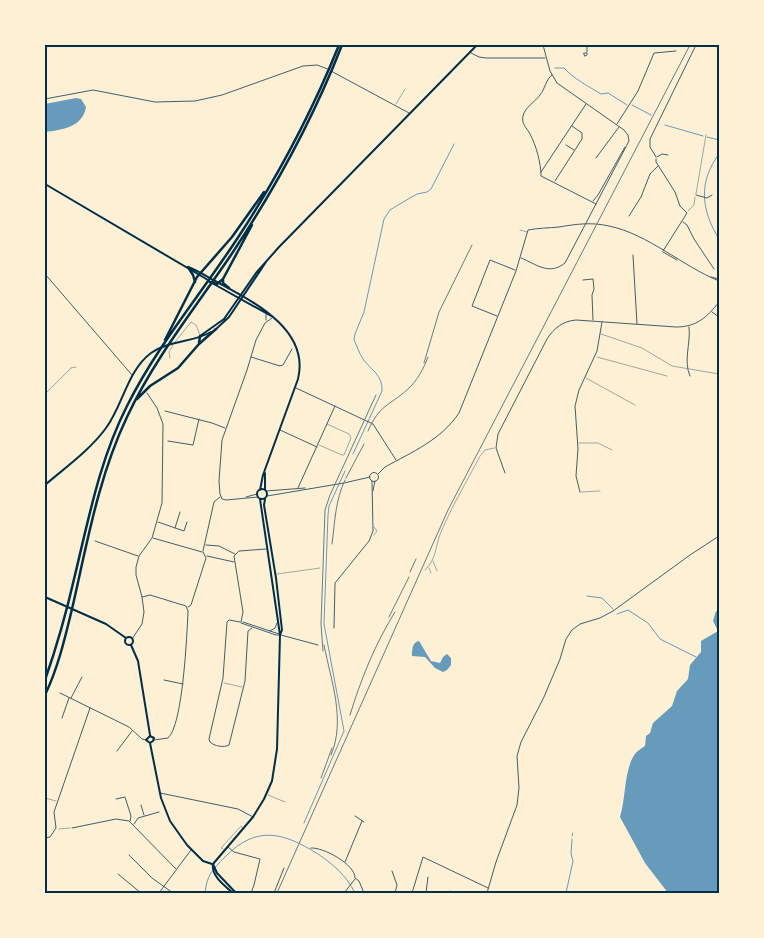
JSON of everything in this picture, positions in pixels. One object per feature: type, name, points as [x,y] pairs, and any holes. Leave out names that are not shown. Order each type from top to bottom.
[{"type":"highway","points":[[160,350],[237,240],[272,182],[315,100],[341,45]]},
{"type":"highway","points":[[210,282],[216,283],[223,280],[298,140],[341,45]]},
{"type":"highway","points":[[45,680],[64,617],[91,506],[104,463],[128,404],[160,350],[200,274],[241,225],[272,182]]},
{"type":"highway","points":[[45,695],[60,654],[101,485],[114,447],[133,404],[163,354],[258,212]]},
{"type":"highway","points":[[188,268],[194,276],[195,282]]},
{"type":"highway","points":[[223,280],[223,283],[229,288]]},
{"type":"highway","points":[[133,404],[148,388],[178,368],[199,344],[216,329]]},
{"type":"highway","points":[[199,344],[200,336]]},
{"type":"main road","points":[[45,485],[92,445],[102,433],[112,418],[132,375],[146,357],[159,348],[177,341],[204,336],[226,320],[269,258],[477,45]]},
{"type":"main road","points":[[45,184],[241,297],[272,317],[290,335],[299,356],[300,371],[258,496],[268,548],[280,634],[277,749],[274,771],[266,794],[253,817],[224,851],[213,868]]},
{"type":"main road","points":[[206,277],[210,282]]},
{"type":"main road","points":[[216,283],[229,288],[272,317]]},
{"type":"main road","points":[[200,336],[221,321],[241,297]]},
{"type":"main road","points":[[265,473],[267,496],[264,499],[264,505],[282,630],[280,634]]},
{"type":"main road","points":[[260,490],[265,490]]},
{"type":"main road","points":[[258,496],[264,499]]},
{"type":"main road","points":[[45,597],[110,627],[126,638],[132,639],[131,645],[138,661],[150,736],[154,740],[150,743]]},
{"type":"main road","points":[[126,638],[125,644],[131,645]]},
{"type":"main road","points":[[150,736],[146,740],[150,743],[160,793],[165,810],[174,829],[213,868],[234,893]]},
{"type":"main road","points":[[213,868],[234,893]]},
{"type":"street","points":[[521,258],[546,269],[559,267],[567,260],[629,141],[628,135],[619,127],[562,88],[552,75],[543,45]]},
{"type":"street","points":[[586,45],[586,52]]},
{"type":"street","points":[[687,213],[680,206],[675,192],[658,166],[650,147],[650,139],[696,45]]},
{"type":"street","points":[[616,125],[638,91],[654,53],[676,51]]},
{"type":"street","points":[[470,52],[482,58],[547,58]]},
{"type":"street","points":[[45,98],[97,90],[137,99],[171,102],[206,99],[300,66],[313,65],[334,72],[410,113]]},
{"type":"street","points":[[552,75],[548,78],[540,96],[526,110],[522,120],[532,137],[541,176],[597,204]]},
{"type":"street","points":[[396,105],[405,90]]},
{"type":"street","points":[[541,172],[586,104]]},
{"type":"street","points":[[555,182],[583,136],[571,126]]},
{"type":"street","points":[[596,158],[619,127]]},
{"type":"street","points":[[663,251],[695,203],[706,135]]},
{"type":"street","points":[[566,145],[575,151]]},
{"type":"street","points":[[593,202],[623,150],[627,147]]},
{"type":"street","points":[[656,158],[660,155],[668,155]]},
{"type":"street","points":[[629,216],[642,197],[650,174],[658,166]]},
{"type":"street","points":[[696,195],[706,198],[712,195]]},
{"type":"street","points":[[682,221],[687,225],[694,240],[714,269]]},
{"type":"street","points":[[520,230],[527,232],[532,229],[587,223],[603,224],[626,231],[678,261],[719,280]]},
{"type":"street","points":[[267,496],[342,484],[370,477],[372,473],[378,474],[396,461],[435,439],[456,418],[466,398],[521,258],[527,232]]},
{"type":"street","points":[[633,255],[637,324]]},
{"type":"street","points":[[498,316],[472,306],[490,260],[516,271]]},
{"type":"street","points":[[45,274],[132,375]]},
{"type":"street","points":[[583,280],[593,279],[593,321]]},
{"type":"street","points":[[505,473],[496,448],[500,428],[551,334],[561,324],[568,321],[593,321],[689,327],[700,322],[719,302]]},
{"type":"street","points":[[711,312],[719,317]]},
{"type":"street","points":[[221,497],[219,485],[221,451],[226,428],[256,340],[266,321],[266,314]]},
{"type":"street","points":[[266,321],[272,317]]},
{"type":"street","points":[[600,491],[580,492],[576,476],[575,406],[578,390],[595,356],[602,322]]},
{"type":"street","points":[[170,358],[168,353],[190,323],[196,325],[200,336]]},
{"type":"street","points":[[689,327],[688,369],[690,376]]},
{"type":"street","points":[[601,334],[642,348],[672,366],[719,374]]},
{"type":"street","points":[[251,357],[283,366],[292,349]]},
{"type":"street","points":[[595,356],[667,376]]},
{"type":"street","points":[[45,394],[71,368],[76,367]]},
{"type":"street","points":[[585,377],[635,404]]},
{"type":"street","points":[[295,387],[370,422],[378,430],[396,461]]},
{"type":"street","points":[[132,639],[140,630],[144,618],[136,566],[139,556],[152,538],[162,495],[163,424],[157,408],[147,393]]},
{"type":"street","points":[[295,491],[336,405]]},
{"type":"street","points":[[165,411],[226,428]]},
{"type":"street","points":[[168,441],[193,445],[199,419]]},
{"type":"street","points":[[280,430],[344,455],[352,438],[349,434],[327,424]]},
{"type":"street","points":[[577,443],[598,443],[612,450]]},
{"type":"street","points":[[425,570],[437,553],[440,533],[480,456],[485,450],[496,448]]},
{"type":"street","points":[[372,492],[375,481],[379,478],[378,474]]},
{"type":"street","points":[[334,628],[335,583],[369,541],[372,534],[372,481],[370,477]]},
{"type":"street","points":[[265,490],[308,488]]},
{"type":"street","points":[[221,497],[226,500],[258,496]]},
{"type":"street","points":[[202,552],[206,544],[214,502],[221,497]]},
{"type":"street","points":[[175,528],[180,512]]},
{"type":"street","points":[[157,522],[184,531],[188,522]]},
{"type":"street","points":[[372,534],[376,534],[377,531],[373,526]]},
{"type":"street","points":[[487,893],[517,805],[519,788],[517,756],[521,742],[541,702],[571,631],[580,624],[604,616],[719,536]]},
{"type":"street","points":[[152,538],[202,552],[206,556],[234,562]]},
{"type":"street","points":[[95,541],[139,556]]},
{"type":"street","points":[[206,544],[219,546],[235,554]]},
{"type":"street","points":[[235,554],[243,550],[268,548]]},
{"type":"street","points":[[235,554],[234,562],[242,612],[241,622]]},
{"type":"street","points":[[154,740],[165,739],[171,735],[184,684],[188,608],[191,606],[201,579],[206,556]]},
{"type":"street","points":[[433,560],[437,571]]},
{"type":"street","points":[[429,566],[431,573]]},
{"type":"street","points":[[271,573],[320,568]]},
{"type":"street","points":[[142,597],[150,595],[188,608]]},
{"type":"street","points":[[254,627],[248,631],[243,688],[229,743],[224,747],[212,744],[209,740],[222,682],[227,622],[232,619],[318,645]]},
{"type":"street","points":[[241,622],[276,635],[280,634]]},
{"type":"street","points":[[269,631],[275,628],[278,623]]},
{"type":"street","points":[[62,718],[70,698],[82,677]]},
{"type":"street","points":[[164,680],[184,684]]},
{"type":"street","points":[[222,682],[243,688]]},
{"type":"street","points":[[60,693],[132,730],[146,740]]},
{"type":"street","points":[[57,829],[54,812],[57,801],[90,708]]},
{"type":"street","points":[[117,751],[132,730]]},
{"type":"street","points":[[160,793],[238,810],[253,817]]},
{"type":"street","points":[[266,794],[285,802]]},
{"type":"street","points":[[116,799],[125,797],[131,816],[129,822]]},
{"type":"street","points":[[45,798],[57,801]]},
{"type":"street","points":[[141,805],[144,816]]},
{"type":"street","points":[[134,825],[137,819],[165,810]]},
{"type":"street","points":[[344,863],[363,821],[354,816]]},
{"type":"street","points":[[45,838],[50,837],[57,829],[72,828],[116,819],[129,822],[176,869]]},
{"type":"street","points":[[224,851],[221,848],[241,826],[244,829]]},
{"type":"street","points":[[229,847],[233,851],[260,859],[251,893]]},
{"type":"street","points":[[311,848],[318,848],[354,871],[355,878],[359,881],[364,893]]},
{"type":"street","points":[[159,893],[192,849]]},
{"type":"street","points":[[129,854],[139,867],[173,893]]},
{"type":"street","points":[[412,893],[423,857],[489,888]]},
{"type":"street","points":[[274,893],[284,868]]},
{"type":"street","points":[[392,871],[396,886],[395,893]]},
{"type":"street","points":[[118,874],[141,893]]},
{"type":"street","points":[[426,893],[428,877]]},
{"type":"street","points":[[344,893],[355,878]]},
{"type":"street","points":[[228,888],[229,893]]},
{"type":"water","points":[[76,98],[81,99],[86,107],[81,119],[71,126],[45,132],[45,104]]},
{"type":"water","points":[[716,611],[719,613],[719,893],[668,893],[645,863],[620,817],[631,760],[645,746],[646,736],[650,733],[653,723],[672,706],[677,691],[688,679],[690,665],[701,652],[701,641],[718,631],[713,621]]},
{"type":"water","points":[[419,641],[431,661],[440,663],[447,654],[451,658],[451,665],[447,670],[443,672],[435,668],[425,657],[412,656],[412,649]]},
{"type":"waterway","points":[[555,68],[564,68],[577,79],[601,94],[608,93],[627,105]]},
{"type":"waterway","points":[[632,105],[651,115]]},
{"type":"waterway","points":[[665,125],[703,136]]},
{"type":"waterway","points":[[707,137],[719,140]]},
{"type":"waterway","points":[[353,454],[382,391],[379,377],[363,359],[354,340],[364,312],[384,219],[390,210],[417,194],[431,189],[454,144]]},
{"type":"waterway","points":[[719,154],[708,175],[704,196],[708,217],[719,239]]},
{"type":"waterway","points":[[304,823],[344,731],[324,624],[329,506],[345,471]]},
{"type":"waterway","points":[[587,596],[602,598],[613,609]]},
{"type":"waterway","points":[[617,614],[628,610],[648,623],[660,639],[696,657]]},
{"type":"waterway","points":[[205,893],[207,882],[213,869],[236,847],[259,836],[270,835],[293,841],[318,854],[339,871],[355,893]]},
{"type":"waterway","points":[[566,893],[573,861],[571,854],[572,839]]},
{"type":"railway","points":[[277,893],[448,510],[690,45]]},
{"type":"railway","points":[[424,363],[439,312],[472,245]]},
{"type":"railway","points":[[368,431],[376,416],[414,382],[428,357]]},
{"type":"railway","points":[[323,651],[321,624],[325,510],[330,495],[376,395]]},
{"type":"railway","points":[[346,478],[364,444]]},
{"type":"railway","points":[[332,544],[337,504],[345,480]]},
{"type":"railway","points":[[410,572],[416,559]]},
{"type":"railway","points":[[389,617],[409,577]]},
{"type":"railway","points":[[350,715],[369,662],[395,612]]},
{"type":"railway","points":[[324,645],[336,700],[337,714],[335,742],[331,755]]},
{"type":"railway","points":[[321,778],[332,748]]}]
